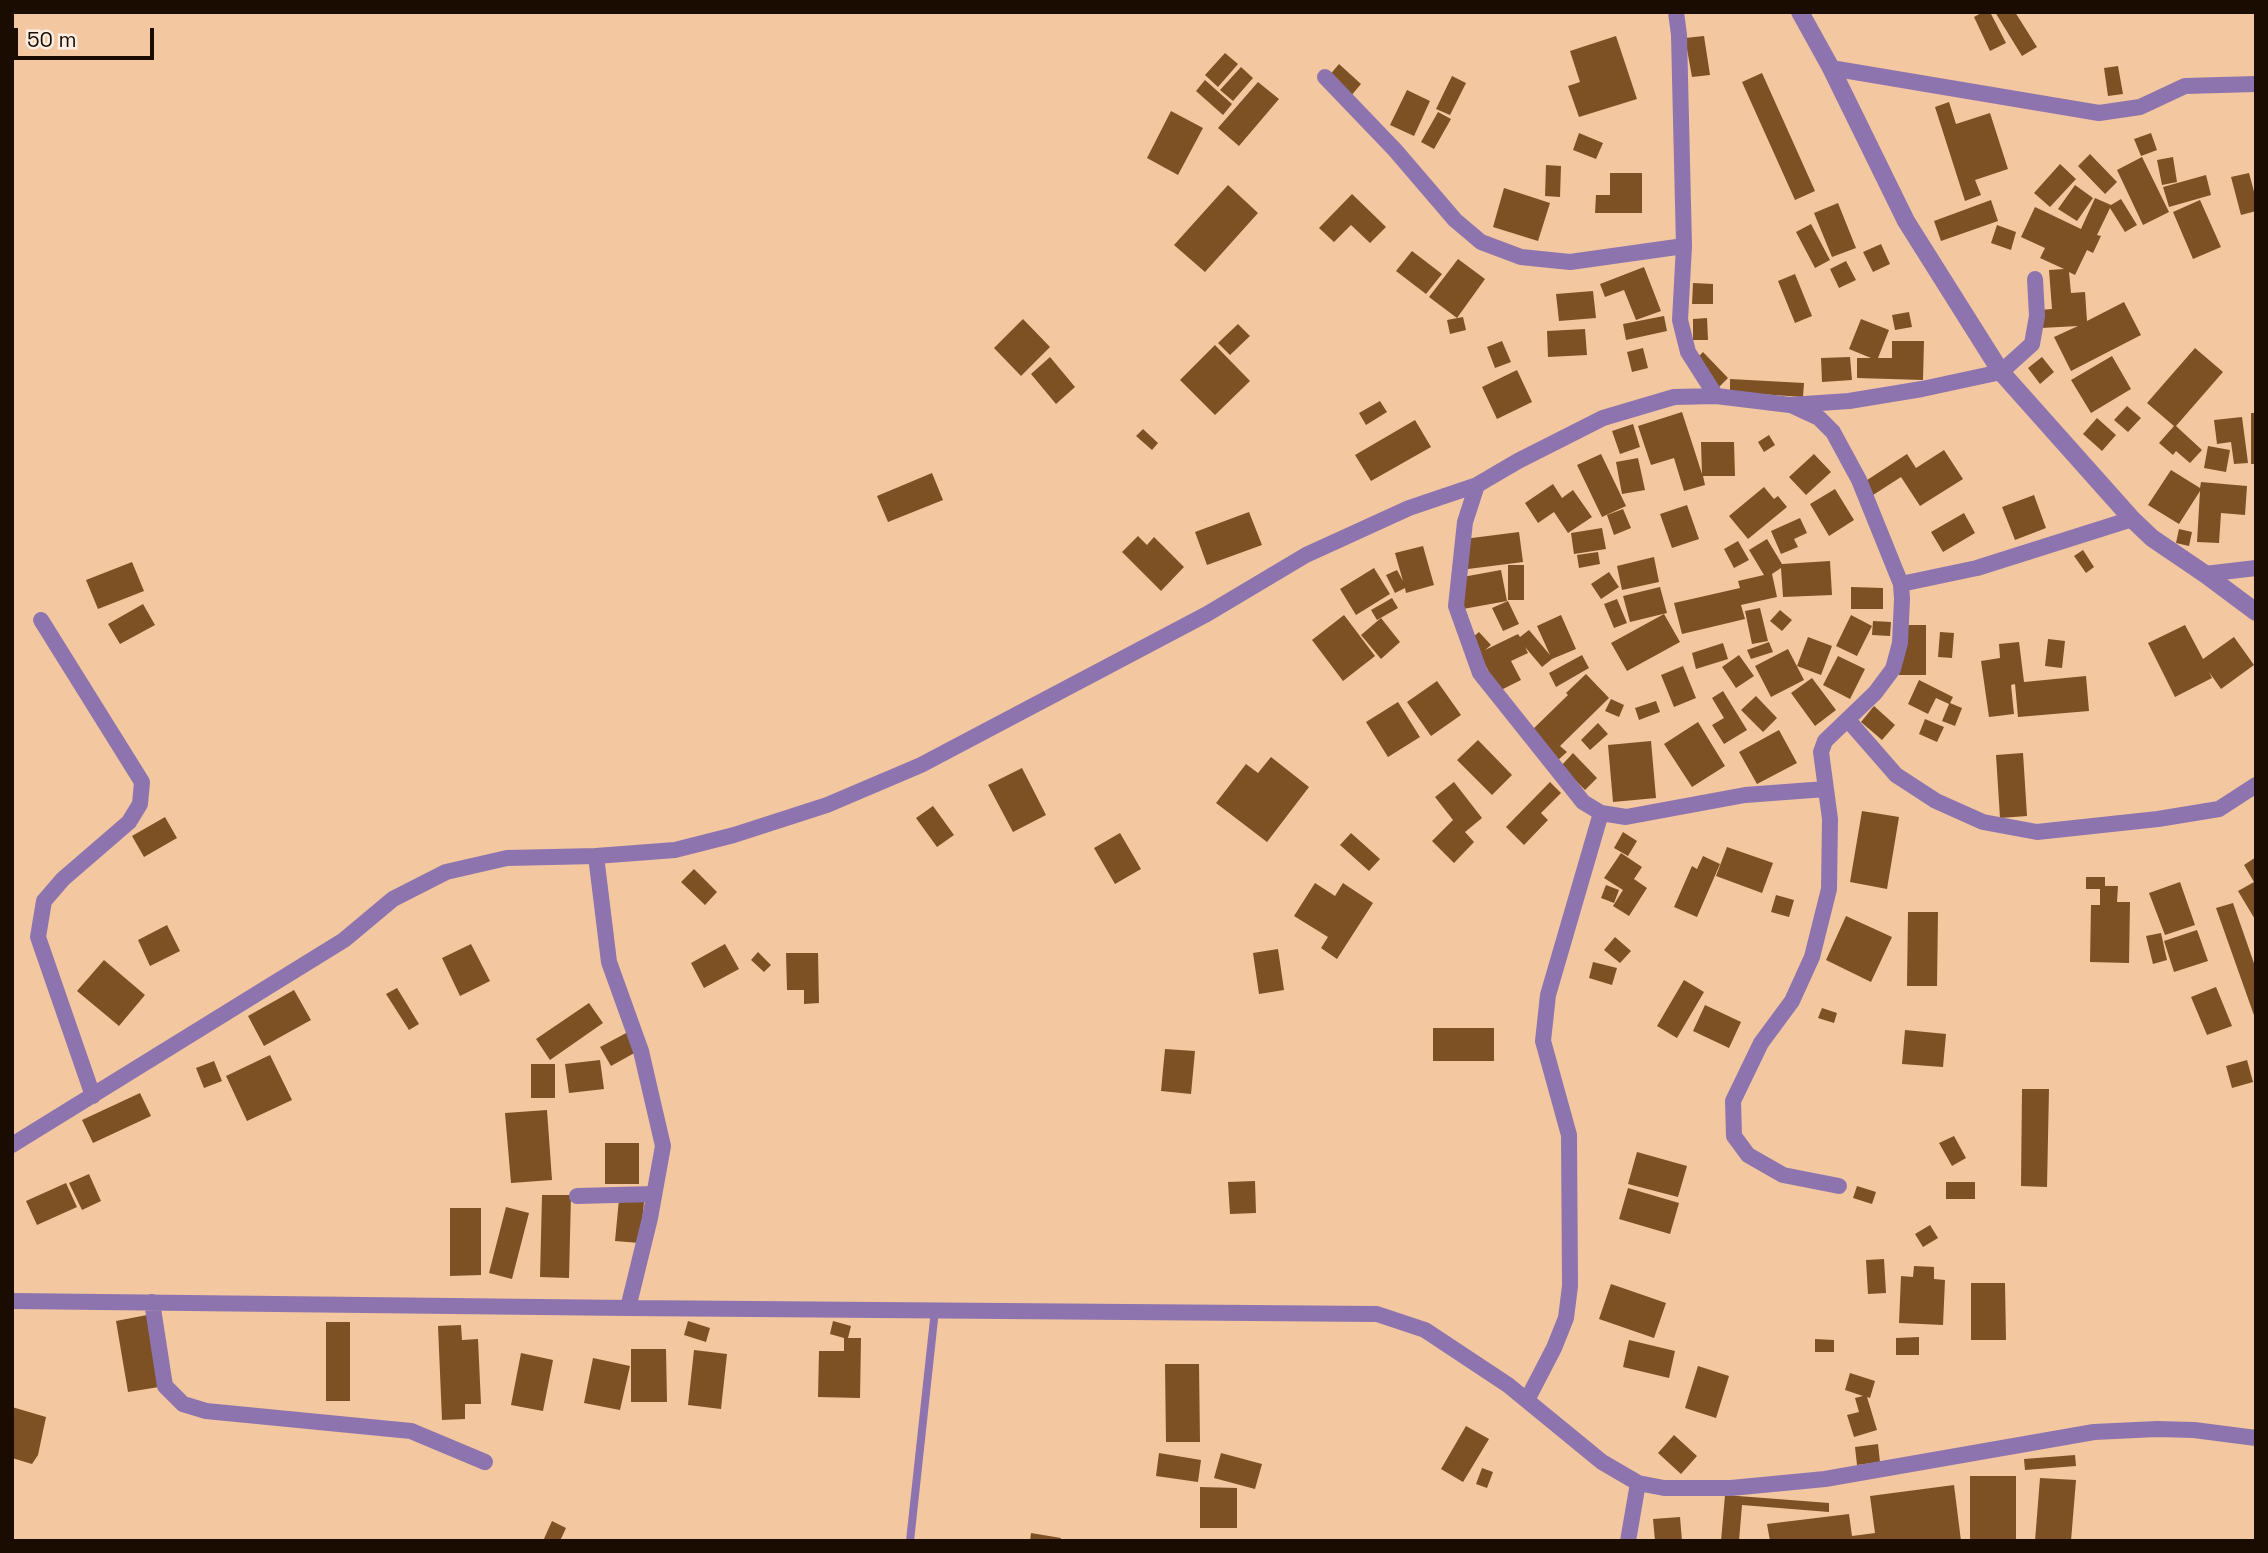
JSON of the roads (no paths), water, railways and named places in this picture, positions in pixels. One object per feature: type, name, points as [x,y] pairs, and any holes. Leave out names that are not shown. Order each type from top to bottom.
[{"type":"street","points":[[1676,12],[1684,246],[1680,320],[1688,352],[1716,396]]},
{"type":"street","points":[[1800,12],[1831,68],[1906,221],[2001,372],[2152,538],[2256,612]]},
{"type":"street","points":[[1831,68],[2099,113],[2140,107],[2185,86],[2256,84]]},
{"type":"street","points":[[1325,77],[1395,150],[1455,220],[1481,242],[1521,257],[1570,262],[1684,246]]},
{"type":"street","points":[[12,1145],[344,940],[393,900],[446,872],[507,858],[596,856],[676,850],[734,835],[827,805],[921,765],[1207,614],[1306,555],[1409,508],[1477,485],[1603,418],[1674,397],[1716,396],[1790,405],[1849,401],[2001,372],[2032,344],[2038,316],[2035,279]]},
{"type":"street","points":[[1790,405],[1819,418],[1833,432],[1859,480],[1901,584],[1900,643],[1893,669],[1875,693],[1825,741],[1821,752],[1830,819],[1829,889],[1812,957],[1792,1001],[1761,1043],[1733,1101],[1734,1136],[1748,1155],[1783,1175],[1839,1186]]},
{"type":"street","points":[[1477,485],[1465,522],[1456,606],[1480,673],[1583,802],[1601,813],[1626,817],[1745,794],[1826,789]]},
{"type":"street","points":[[1901,584],[1977,568],[2133,519]]},
{"type":"street","points":[[2205,574],[2256,568]]},
{"type":"street","points":[[41,620],[142,782],[140,804],[130,822],[63,879],[44,901],[38,937],[93,1096]]},
{"type":"street","points":[[1848,720],[1896,775],[1936,802],[1983,822],[2036,832],[2158,819],[2219,809],[2256,785]]},
{"type":"street","points":[[1527,1400],[1566,1318],[1570,1286],[1569,1135],[1543,1041],[1548,995],[1601,813]]},
{"type":"street","points":[[596,856],[609,962],[641,1051],[663,1146],[628,1308]]},
{"type":"street","points":[[577,1196],[654,1194]]},
{"type":"street","points":[[12,1301],[1377,1314],[1425,1330],[1508,1385],[1602,1462],[1638,1483],[1664,1488],[1704,1489],[1825,1479],[2094,1432],[2194,1430],[2256,1438]]},
{"type":"street","points":[[152,1302],[165,1386],[183,1404],[206,1411],[411,1431],[485,1462]]},
{"type":"street","points":[[1628,1541],[1638,1483]]},
{"type":"lane","points":[[910,1541],[935,1310]]}]
